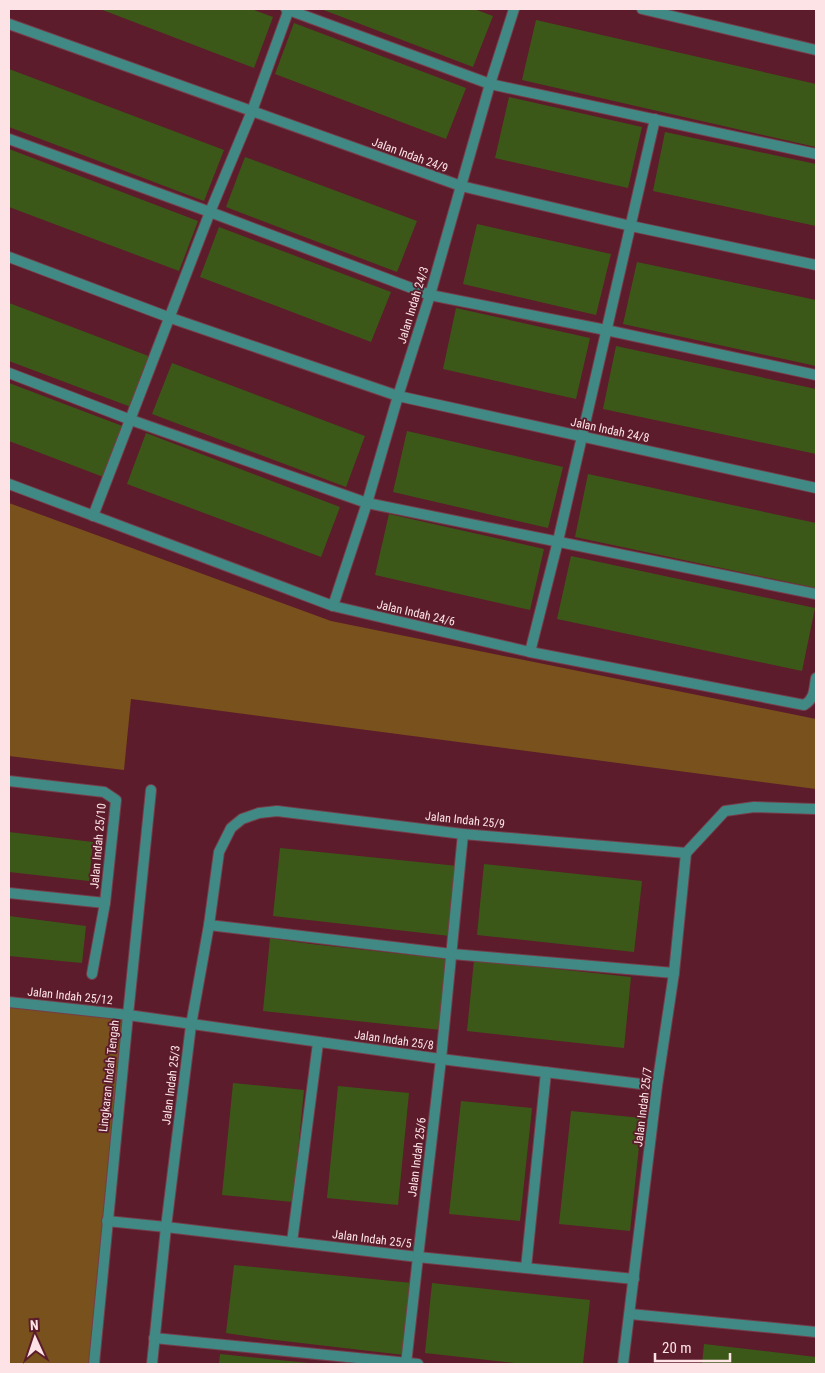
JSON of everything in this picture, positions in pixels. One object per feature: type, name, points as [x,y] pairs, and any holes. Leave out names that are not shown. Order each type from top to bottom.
[{"type":"street","points":[[93,516],[131,420],[168,317],[252,111],[288,9],[490,84],[816,154]]},
{"type":"street","name":"Jalan Indah 24/3","points":[[333,606],[367,503],[430,295],[490,84],[514,9]]},
{"type":"street","points":[[642,9],[816,50]]},
{"type":"street","name":"Jalan Indah 24/9","points":[[9,24],[461,186],[632,226],[816,265]]},
{"type":"street","points":[[530,652],[632,226],[655,119]]},
{"type":"street","points":[[9,139],[430,295],[816,375]]},
{"type":"street","name":"Jalan Indah 24/8","points":[[9,257],[168,317],[398,396],[816,488]]},
{"type":"street","points":[[9,373],[131,420],[367,503],[816,594]]},
{"type":"street","name":"Jalan Indah 24/6","points":[[9,484],[333,606],[530,652],[804,704],[813,697],[816,678]]},
{"type":"street","name":"Jalan Indah 25/10","points":[[9,781],[104,792],[116,800],[105,903],[92,974]]},
{"type":"street","name":"Lingkaran Indah Tengah","points":[[94,1364],[151,790]]},
{"type":"street","points":[[686,853],[725,811],[754,807],[816,809]]},
{"type":"street","name":"Jalan Indah 25/9","points":[[242,819],[259,813],[277,811],[463,834],[686,853]]},
{"type":"street","name":"Jalan Indah 25/3","points":[[152,1364],[166,1227],[191,1024],[209,925],[219,852],[231,828],[242,819]]},
{"type":"street","name":"Jalan Indah 25/6","points":[[406,1364],[441,1059],[463,834]]},
{"type":"street","name":"Jalan Indah 25/7","points":[[624,1364],[658,1086],[674,973],[686,853]]},
{"type":"street","points":[[9,893],[105,903]]},
{"type":"street","points":[[209,925],[452,954],[674,973]]},
{"type":"street","name":"Jalan Indah 25/12","points":[[9,1002],[128,1015]]},
{"type":"street","name":"Jalan Indah 25/8","points":[[128,1015],[318,1043],[658,1086]]},
{"type":"street","points":[[292,1242],[318,1043]]},
{"type":"street","points":[[526,1268],[546,1072]]},
{"type":"street","name":"Jalan Indah 25/5","points":[[107,1221],[418,1257],[634,1279]]},
{"type":"street","points":[[630,1314],[816,1332]]},
{"type":"street","points":[[154,1338],[418,1364]]},
{"type":"shaded area","points":[[9,503],[331,621],[816,719],[816,789],[131,699],[124,770],[9,756]]},
{"type":"shaded area","points":[[9,1002],[128,1015],[94,1364],[9,1364]]},
{"type":"building","points":[[100,9],[251,9],[273,17],[254,68]]},
{"type":"building","points":[[321,9],[474,9],[493,16],[473,67]]},
{"type":"building","points":[[536,20],[816,84],[816,147],[522,80]]},
{"type":"building","points":[[294,23],[466,88],[446,139],[275,74]]},
{"type":"building","points":[[9,69],[224,150],[204,201],[9,127]]},
{"type":"building","points":[[509,97],[642,127],[628,188],[495,158]]},
{"type":"building","points":[[665,132],[816,164],[816,226],[653,191]]},
{"type":"building","points":[[9,149],[198,221],[179,271],[9,207]]},
{"type":"building","points":[[245,157],[417,221],[397,272],[226,207]]},
{"type":"building","points":[[477,224],[611,254],[596,315],[463,284]]},
{"type":"building","points":[[219,227],[391,292],[371,342],[200,277]]},
{"type":"building","points":[[637,262],[816,300],[816,366],[623,324]]},
{"type":"building","points":[[9,303],[151,357],[131,407],[9,361]]},
{"type":"building","points":[[456,308],[590,338],[576,399],[443,369]]},
{"type":"building","points":[[616,346],[816,389],[816,454],[603,409]]},
{"type":"building","points":[[172,363],[365,436],[346,487],[152,414]]},
{"type":"building","points":[[9,383],[125,427],[106,478],[9,441]]},
{"type":"building","points":[[407,431],[563,467],[548,528],[393,492]]},
{"type":"building","points":[[146,433],[340,507],[321,557],[127,484]]},
{"type":"building","points":[[588,474],[816,523],[816,588],[575,537]]},
{"type":"building","points":[[389,514],[544,549],[530,610],[375,575]]},
{"type":"building","points":[[571,556],[815,608],[802,671],[557,619]]},
{"type":"building","points":[[9,832],[93,842],[89,881],[9,872]]},
{"type":"building","points":[[280,848],[458,866],[450,936],[273,916]]},
{"type":"building","points":[[484,864],[642,881],[634,952],[477,935]]},
{"type":"building","points":[[9,916],[86,926],[82,963],[9,956]]},
{"type":"building","points":[[270,938],[448,959],[441,1030],[263,1011]]},
{"type":"building","points":[[474,960],[631,977],[624,1048],[467,1031]]},
{"type":"building","points":[[233,1083],[304,1090],[293,1202],[222,1195]]},
{"type":"building","points":[[338,1086],[409,1093],[398,1205],[327,1198]]},
{"type":"building","points":[[461,1101],[532,1108],[520,1221],[449,1214]]},
{"type":"building","points":[[571,1111],[642,1118],[630,1231],[559,1224]]},
{"type":"building","points":[[234,1265],[412,1283],[404,1355],[226,1333]]},
{"type":"building","points":[[432,1283],[590,1300],[583,1364],[523,1364],[425,1353]]},
{"type":"building","points":[[704,1344],[816,1357],[816,1364],[702,1364]]},
{"type":"building","points":[[220,1354],[309,1363],[309,1364],[219,1364]]}]
